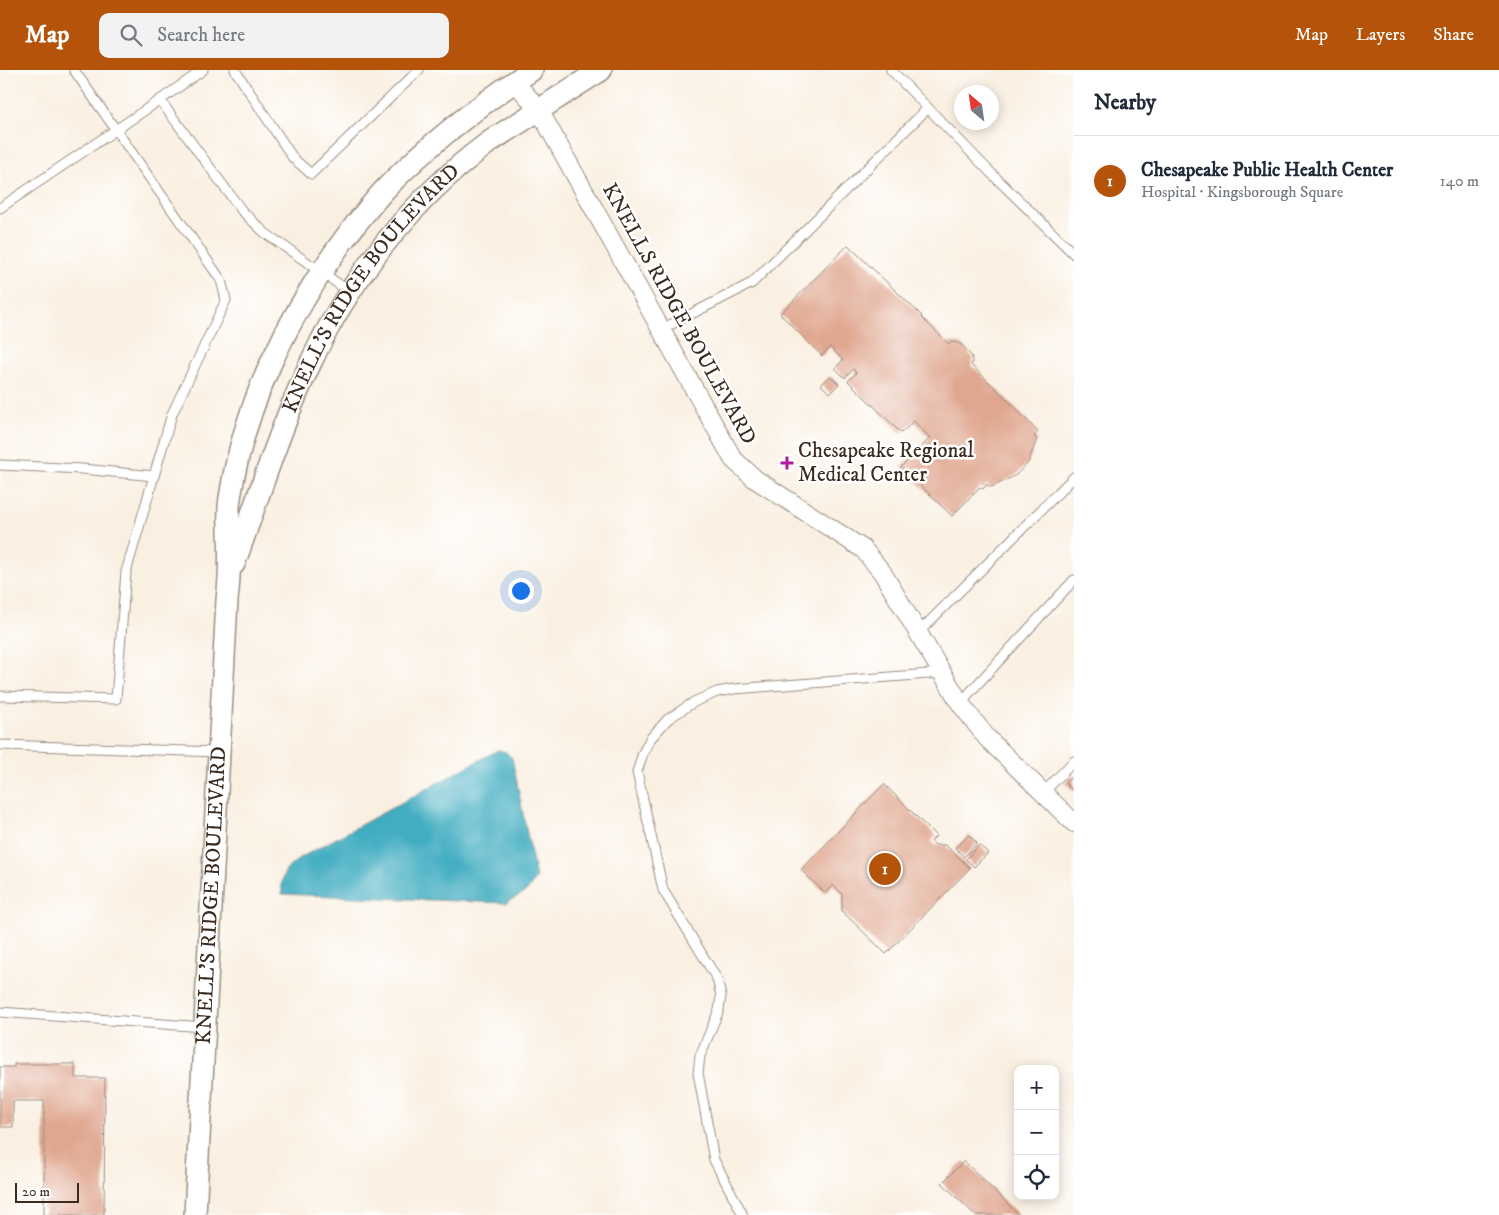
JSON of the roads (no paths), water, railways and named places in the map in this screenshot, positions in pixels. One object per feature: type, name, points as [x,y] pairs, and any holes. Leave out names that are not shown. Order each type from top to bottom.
[{"type":"street","name":"KNELL'S RIDGE BOULEVARD","points":[[194,1215],[227,600],[230,576],[229,500],[239,451],[257,397],[274,355],[301,302],[360,219],[391,184],[472,112],[513,79],[532,70]]},
{"type":"street","name":"KNELL'S RIDGE BOULEVARD","points":[[230,576],[290,410],[311,362],[336,313],[366,269],[402,223],[445,179],[484,146],[601,70]]},
{"type":"street","name":"KNELLS RIDGE BOULEVARD","points":[[513,79],[539,110],[733,459],[755,479],[863,549],[882,572],[960,703],[987,738],[1074,823]]},
{"type":"lane","points":[[0,696],[116,699],[126,572],[172,414],[226,300],[221,280],[74,70]]},
{"type":"lane","points":[[0,208],[203,70]]},
{"type":"lane","points":[[235,70],[293,158],[311,174],[419,70]]},
{"type":"lane","points":[[891,70],[1074,254]]},
{"type":"lane","points":[[160,100],[242,211],[265,233],[350,292]]},
{"type":"lane","points":[[660,330],[752,283],[928,108]]},
{"type":"lane","points":[[0,465],[82,469],[154,476]]},
{"type":"lane","points":[[918,633],[1074,477]]},
{"type":"lane","points":[[960,703],[1074,580]]},
{"type":"lane","points":[[744,1215],[714,1160],[698,1073],[700,1056],[719,1010],[721,996],[717,979],[663,890],[637,772],[643,753],[650,739],[668,719],[694,702],[717,692],[942,672]]},
{"type":"lane","points":[[0,745],[219,752]]},
{"type":"lane","points":[[1043,793],[1074,761]]},
{"type":"lane","points":[[0,1012],[204,1027]]},
{"type":"water","points":[[498,750],[506,752],[512,758],[536,878],[527,891],[506,903],[282,894],[282,881],[285,873],[300,858]]},
{"type":"place","name":"Chesapeake Regional Medical Center","points":[[787,463]]},
{"type":"place","name":"Chesapeake Public Health Center","points":[[885,869]]}]
